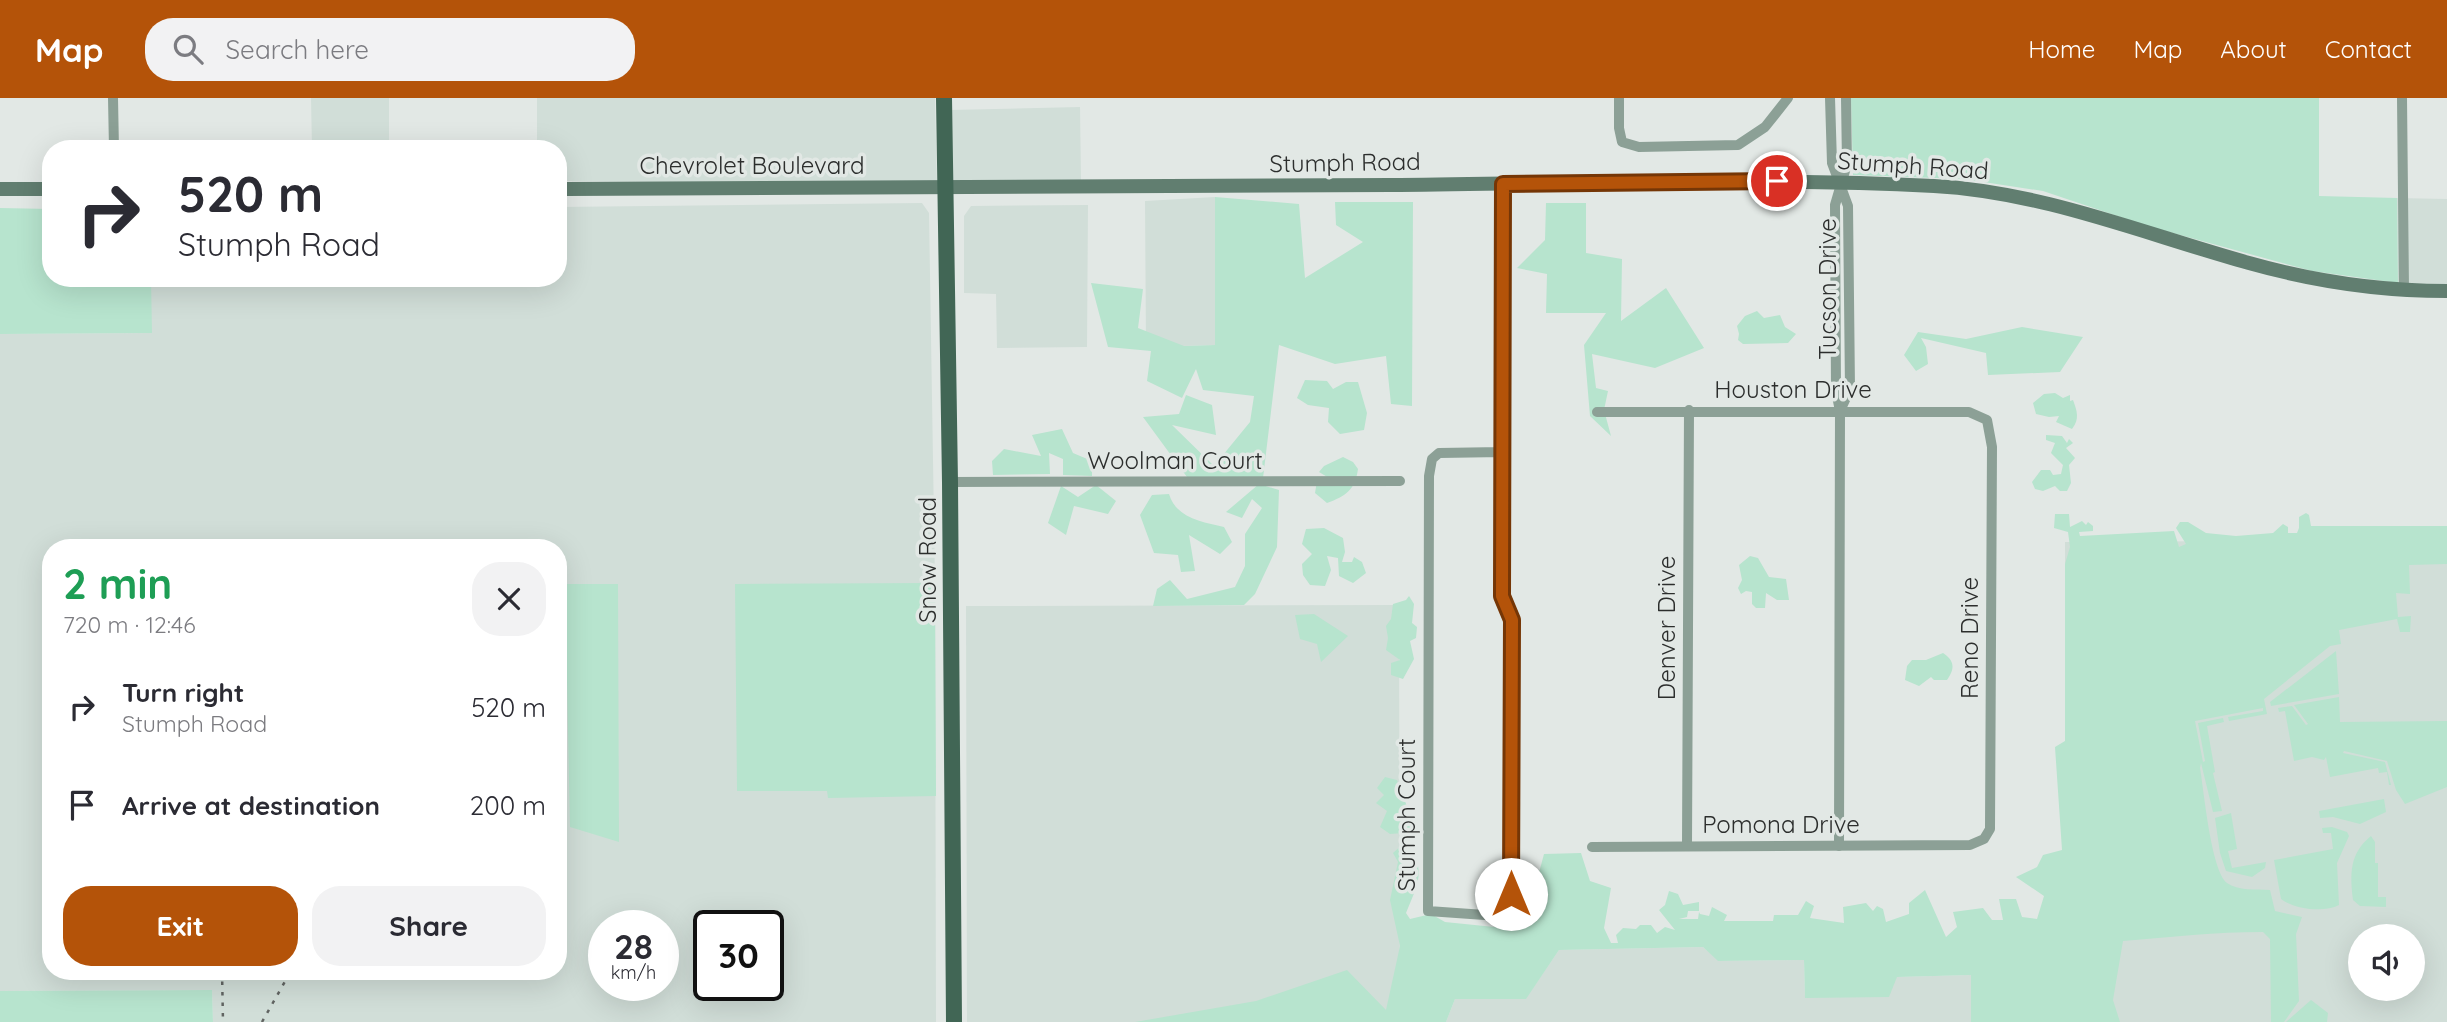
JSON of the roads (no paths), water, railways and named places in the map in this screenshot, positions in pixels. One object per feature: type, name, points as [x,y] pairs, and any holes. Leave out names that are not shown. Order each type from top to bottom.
[{"type":"main road","name":"Snow Road","points":[[944,98],[954,1022]]},
{"type":"main road","name":"Stumph Road","points":[[945,189],[1799,181],[1951,187],[2015,197],[2098,216],[2267,268],[2348,284],[2403,290],[2447,291]]},
{"type":"main road","points":[[0,189],[42,189]]},
{"type":"main road","name":"Chevrolet Boulevard","points":[[567,189],[945,189]]},
{"type":"street","points":[[113,98],[114,140]]},
{"type":"street","points":[[1619,98],[1622,142],[1639,147],[1738,145],[1765,127],[1788,98]]},
{"type":"street","points":[[1830,98],[1832,163],[1841,184]]},
{"type":"street","name":"Tucson Drive","points":[[1839,846],[1840,411],[1836,391],[1835,205],[1847,164],[1846,98]]},
{"type":"street","points":[[2402,98],[2403,290]]},
{"type":"street","name":"Stumph Court","points":[[1502,452],[1439,453],[1432,459],[1429,476],[1428,911],[1499,916],[1511,909],[1512,620],[1502,596],[1503,184]]},
{"type":"street","name":"Denver Drive","points":[[1687,846],[1689,410]]},
{"type":"street","name":"Houston Drive","points":[[1597,412],[1969,412],[1987,420]]},
{"type":"street","name":"Reno Drive","points":[[1970,845],[1984,839],[1990,829],[1992,446],[1987,420]]},
{"type":"street","name":"Woolman Court","points":[[950,482],[1399,481]]},
{"type":"street","name":"Pomona Drive","points":[[1592,846],[1970,845]]},
{"type":"railway","points":[[222,980],[223,1022]]},
{"type":"railway","points":[[262,1022],[286,980]]}]
